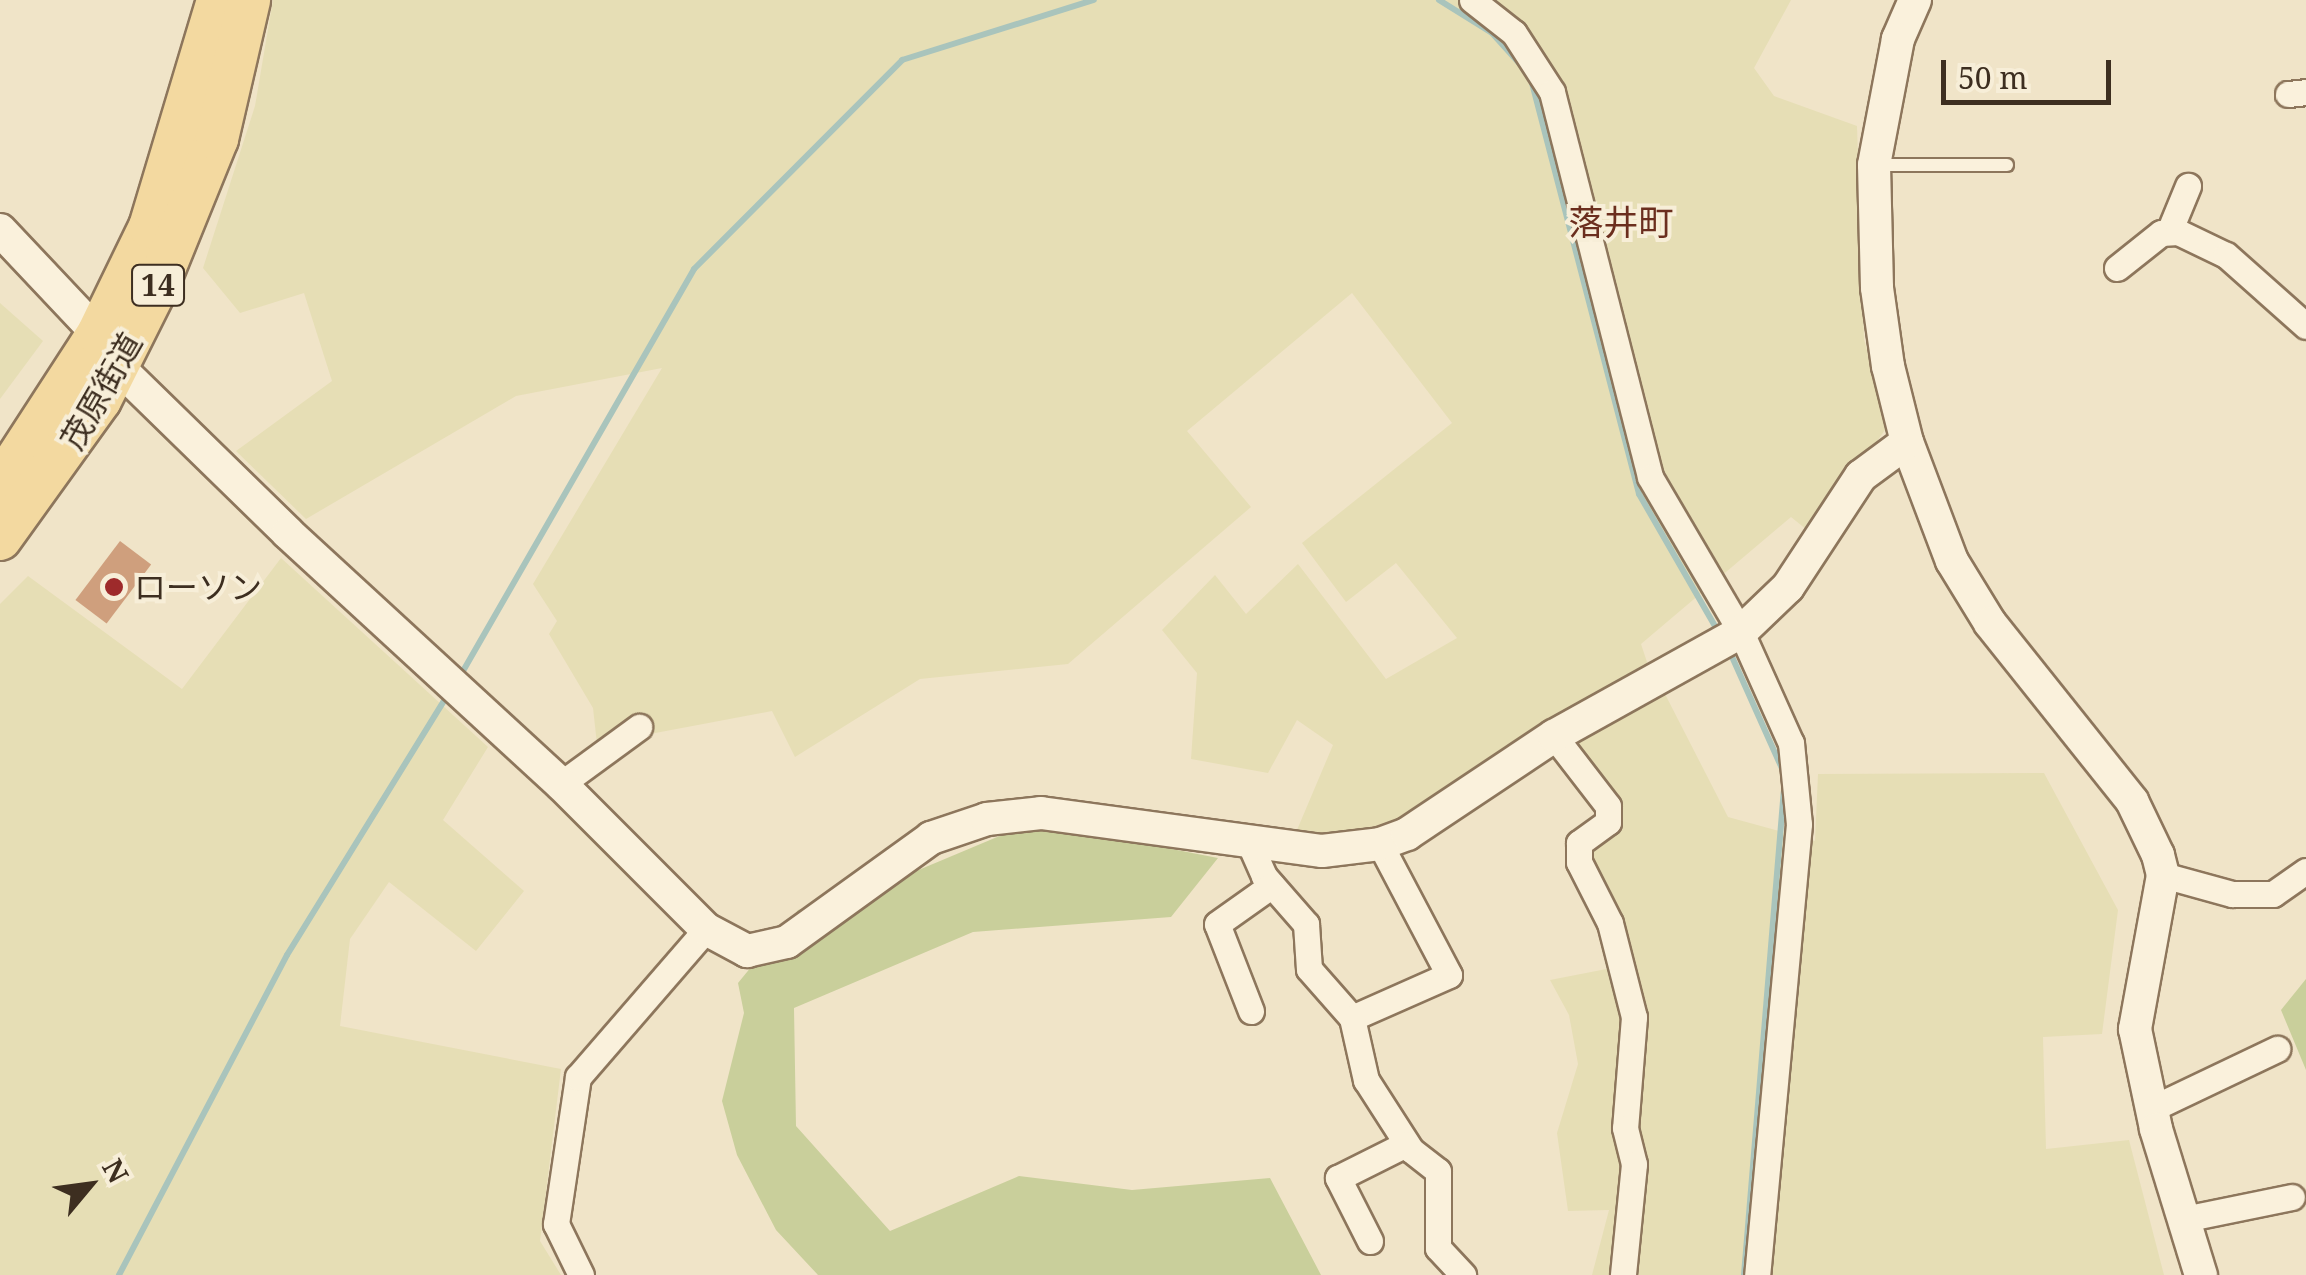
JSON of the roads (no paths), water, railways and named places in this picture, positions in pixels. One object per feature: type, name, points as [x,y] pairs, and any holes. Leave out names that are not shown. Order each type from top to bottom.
[{"type":"main road","name":"茂原街道","points":[[0,485],[109,351],[218,0]]},
{"type":"main road","name":"茂原街道","points":[[0,539],[56,469],[109,351],[212,152],[250,0]]},
{"type":"street","points":[[1472,0],[1514,33],[1552,92],[1650,477],[1727,639],[1790,743],[1799,780],[1792,915],[1757,1275]]},
{"type":"street","points":[[1915,0],[1898,38],[1874,165],[1877,288],[1908,442],[1952,561],[1990,623],[2132,801],[2163,875],[2135,1010],[2151,1109],[2201,1275]]},
{"type":"street","points":[[2117,268],[2169,232],[2188,186]]},
{"type":"street","points":[[0,230],[109,351],[449,681],[561,784],[706,930],[747,951],[787,942],[931,838],[1011,815],[1322,851],[1380,844],[1428,822],[1554,736],[1727,639],[1788,587],[1861,476],[1908,442]]},
{"type":"street","points":[[2169,232],[2226,255],[2306,326]]},
{"type":"street","points":[[561,784],[639,727]]},
{"type":"street","points":[[1554,736],[1608,806],[1608,822],[1578,843],[1579,862],[1610,924],[1634,1016],[1624,1128],[1634,1164],[1623,1275]]},
{"type":"street","points":[[1248,842],[1272,885],[1306,924],[1309,969],[1323,993],[1352,1018],[1366,1080],[1406,1144],[1438,1171],[1438,1248],[1463,1275]]},
{"type":"street","points":[[1352,1018],[1450,976],[1380,844]]},
{"type":"street","points":[[2163,875],[2232,894],[2273,894],[2306,870]]},
{"type":"street","points":[[1251,1010],[1217,924],[1272,885]]},
{"type":"street","points":[[581,1275],[556,1224],[578,1077],[706,930]]},
{"type":"street","points":[[2151,1109],[2277,1049]]},
{"type":"street","points":[[1370,1240],[1338,1178],[1406,1144]]},
{"type":"street","points":[[2184,1218],[2292,1197]]},
{"type":"lane","points":[[1874,165],[2007,165]]},
{"type":"waterway","points":[[459,678],[694,269],[902,60],[1094,0]]},
{"type":"waterway","points":[[1439,0],[1492,33],[1520,64]]},
{"type":"waterway","points":[[1532,83],[1639,494],[1720,635]]},
{"type":"waterway","points":[[1729,650],[1783,771]]},
{"type":"waterway","points":[[119,1275],[287,955],[449,693]]},
{"type":"waterway","points":[[1744,1275],[1784,793]]},
{"type":"place","name":"ローソン","points":[[114,587]]},
{"type":"district","name":"落井町","points":[[1621,222]]}]
